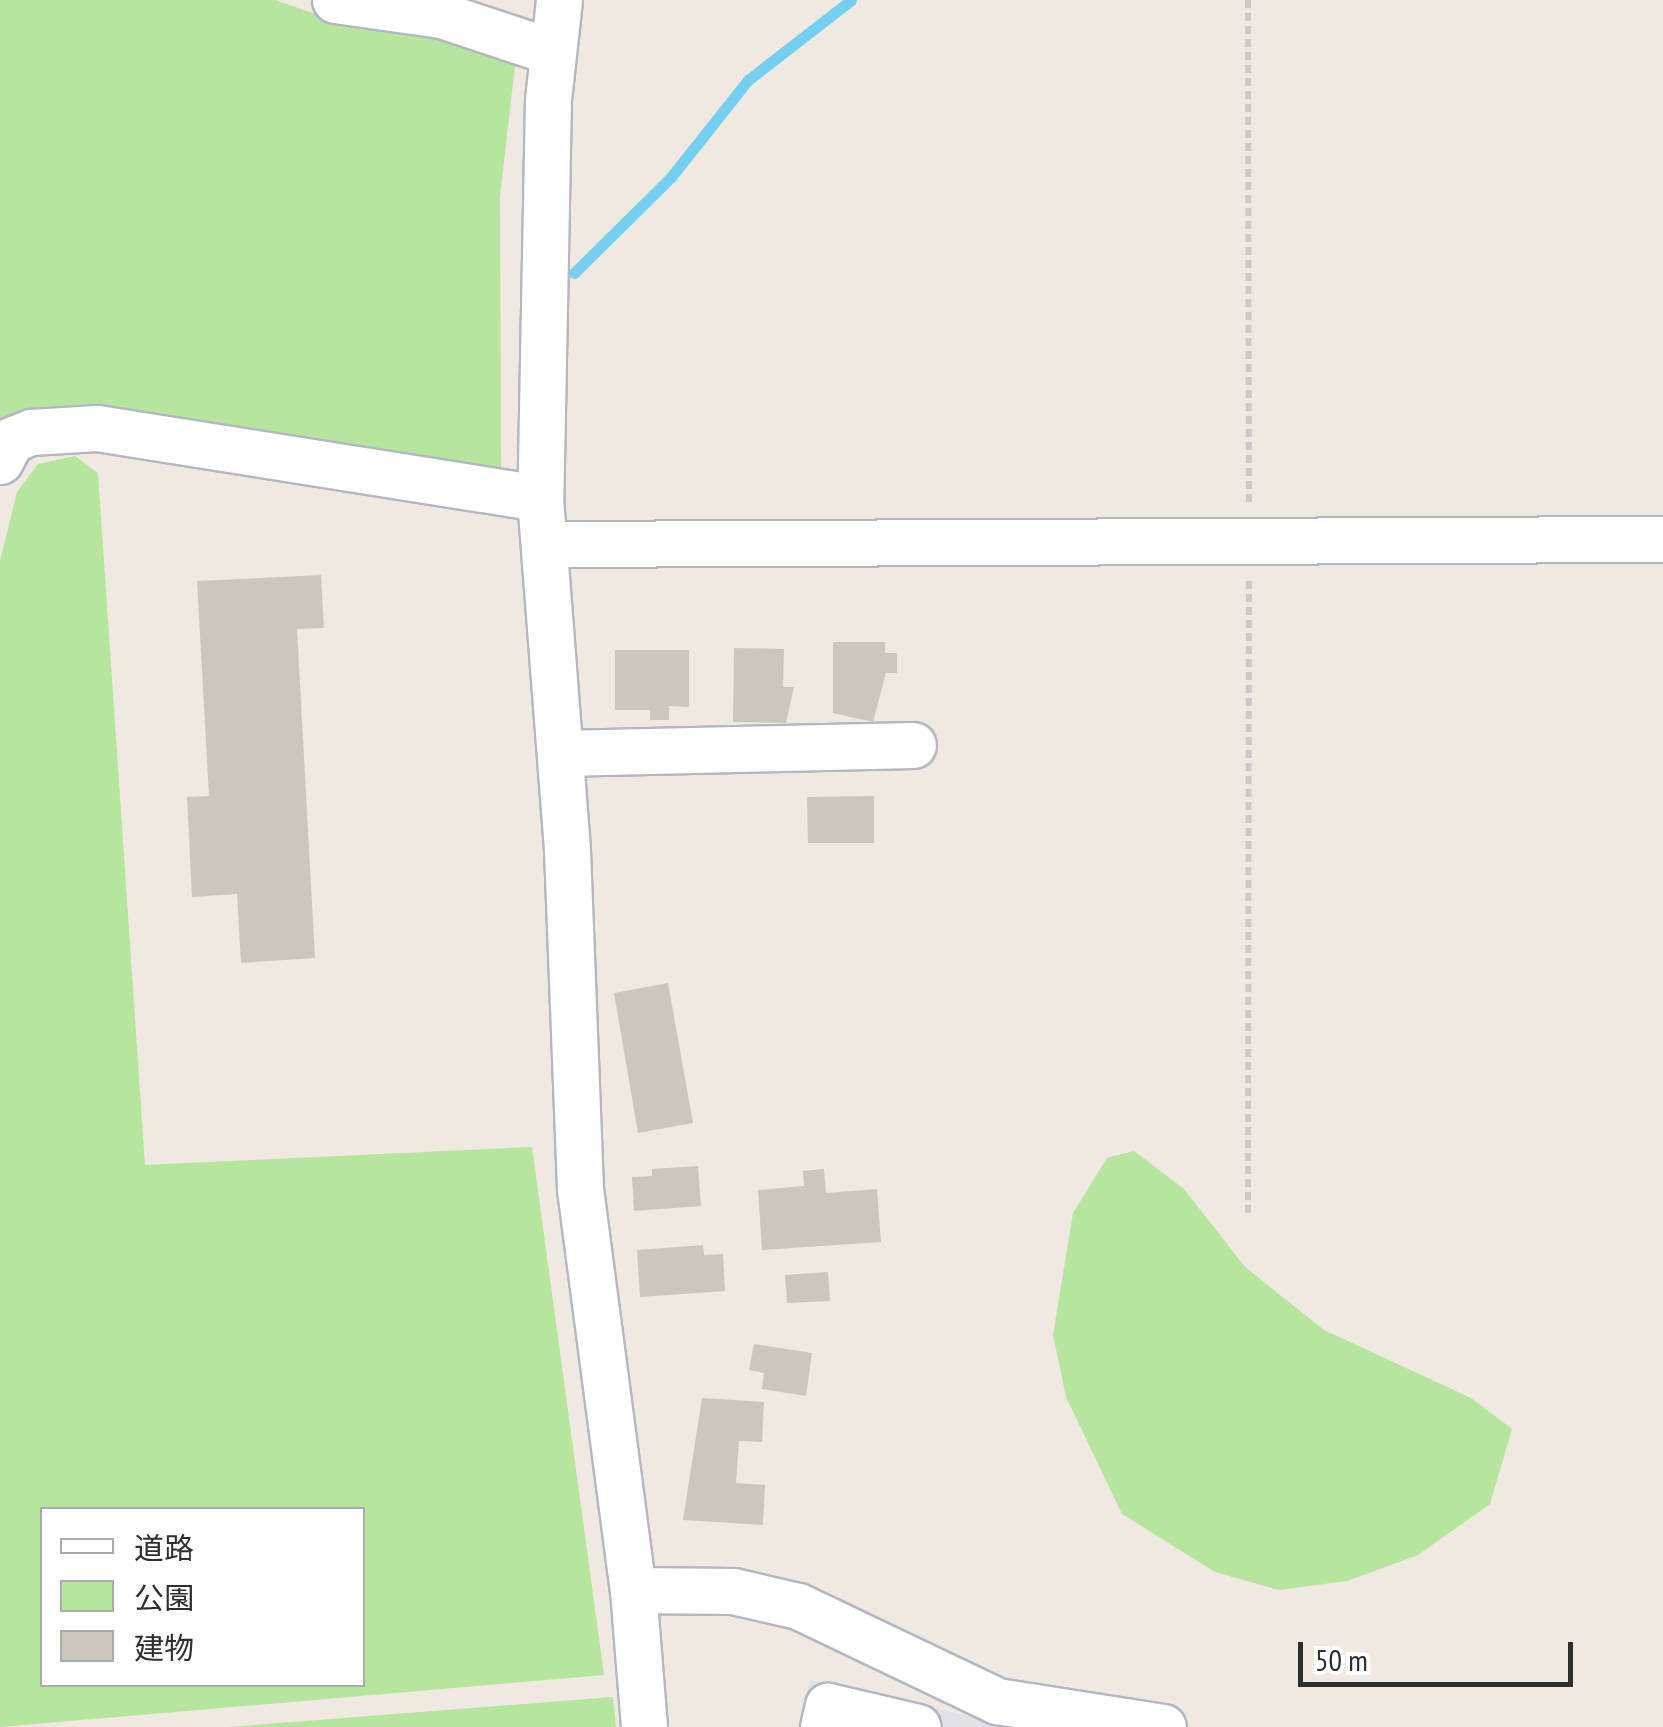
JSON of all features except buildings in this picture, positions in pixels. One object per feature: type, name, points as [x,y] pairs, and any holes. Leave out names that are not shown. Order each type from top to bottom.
[{"type":"street","points":[[335,0],[441,16],[553,52]]},
{"type":"street","points":[[559,0],[553,52],[540,498],[547,544],[561,753],[580,1189],[633,1590],[644,1727]]},
{"type":"street","points":[[0,461],[11,440],[31,432],[97,428],[540,498]]},
{"type":"street","points":[[547,544],[1663,540]]},
{"type":"street","points":[[561,753],[914,745]]},
{"type":"street","points":[[633,1590],[733,1591],[798,1606],[965,1691],[1163,1727]]},
{"type":"street","points":[[823,1727],[828,1706],[918,1727]]},
{"type":"path","points":[[1248,0],[1248,1213]]},
{"type":"shaded area","points":[[810,1680],[1019,1727],[800,1727]]},
{"type":"green space","points":[[0,0],[275,0],[362,30],[422,27],[516,57],[500,196],[501,469],[82,410],[23,409],[0,420]]},
{"type":"green space","points":[[75,456],[98,473],[145,1165],[532,1147],[604,1675],[0,1727],[0,561],[17,492],[38,464]]},
{"type":"green space","points":[[1134,1151],[1184,1189],[1245,1267],[1324,1330],[1471,1398],[1512,1429],[1490,1504],[1418,1555],[1347,1581],[1279,1590],[1215,1572],[1122,1514],[1066,1397],[1053,1335],[1073,1213],[1107,1158]]},
{"type":"green space","points":[[613,1697],[616,1727],[229,1727]]},
{"type":"waterway","points":[[574,273],[671,177],[748,80],[851,0]]}]
